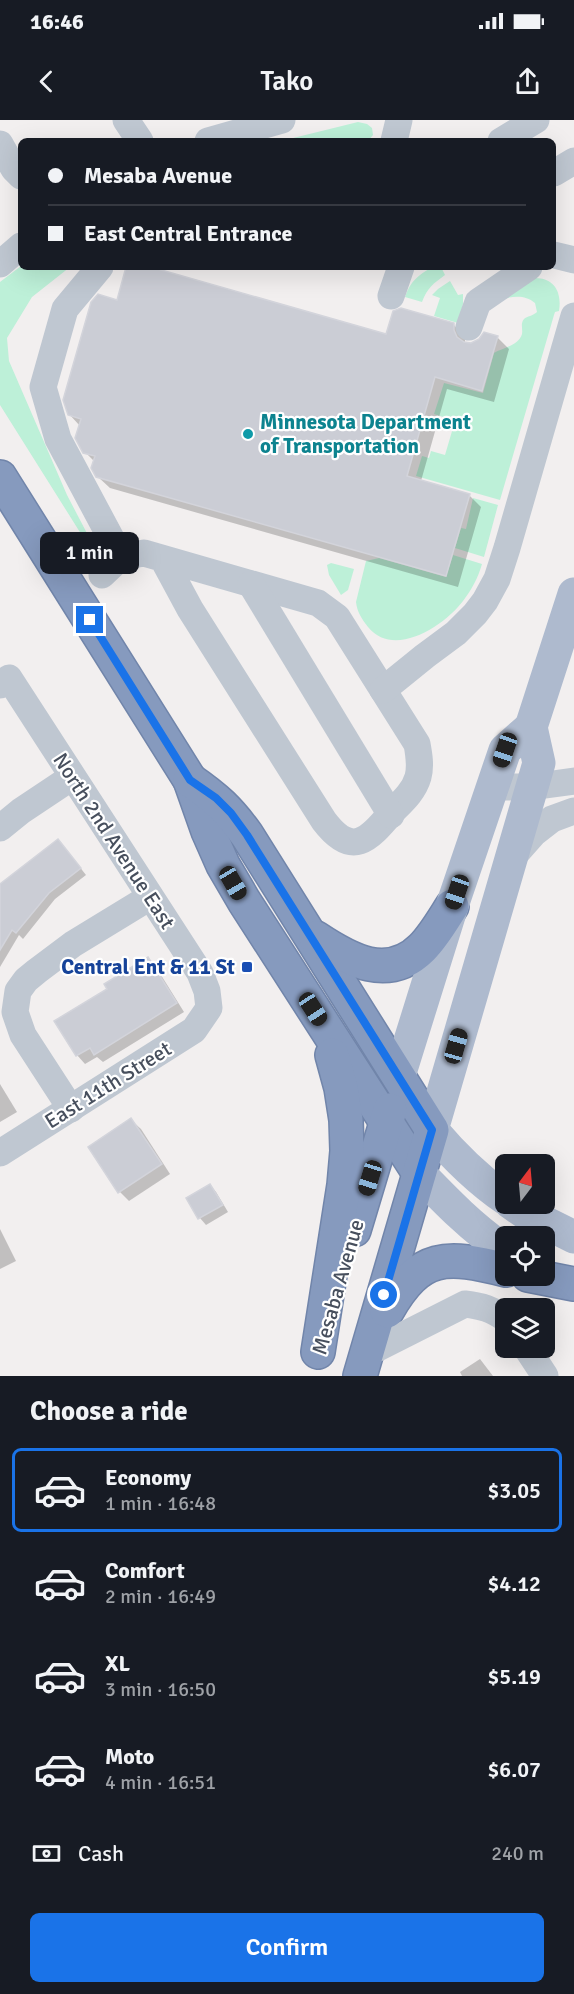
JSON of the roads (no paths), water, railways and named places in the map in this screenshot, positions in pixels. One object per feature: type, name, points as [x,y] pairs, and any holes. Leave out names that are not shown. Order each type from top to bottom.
[{"type":"highway","points":[[0,477],[190,780],[223,865],[419,1173]]},
{"type":"highway","points":[[190,780],[216,798],[231,813],[311,935],[432,1130],[366,1356]]},
{"type":"highway","points":[[311,935],[361,963],[394,965],[409,958],[422,948],[452,906]]},
{"type":"highway","points":[[315,1364],[344,1185],[348,1138],[341,1088],[325,1027]]},
{"type":"highway","name":"Mesaba Avenue","points":[[315,1364],[399,1076]]},
{"type":"highway","points":[[366,1356],[402,1285],[424,1268],[438,1262],[452,1260],[495,1268]]},
{"type":"highway","points":[[555,1280],[574,1284]]},
{"type":"main road","points":[[495,1192],[459,1162],[432,1130],[539,763],[531,727],[574,594]]},
{"type":"main road","name":"Mesaba Avenue","points":[[399,1076],[452,906],[505,750],[531,727]]},
{"type":"main road","points":[[419,1173],[450,1206],[495,1244]]},
{"type":"main road","points":[[528,1214],[574,1237]]},
{"type":"main road","points":[[555,1276],[574,1284]]},
{"type":"street","points":[[126,120],[138,138]]},
{"type":"street","points":[[219,138],[282,120]]},
{"type":"street","points":[[395,138],[399,120]]},
{"type":"street","points":[[506,138],[536,120]]},
{"type":"street","points":[[0,144],[18,172]]},
{"type":"street","points":[[556,172],[574,160]]},
{"type":"street","points":[[0,264],[18,249]]},
{"type":"street","points":[[556,256],[574,260]]},
{"type":"street","points":[[98,270],[65,309],[43,387],[58,439],[112,566],[144,554],[164,559],[318,603],[337,616],[417,744],[420,761],[417,779],[411,791],[367,839],[352,843],[335,835],[324,821],[196,619],[164,559]]},
{"type":"street","points":[[468,327],[478,302],[525,270]]},
{"type":"street","points":[[383,690],[456,633],[485,601],[497,579],[574,316]]},
{"type":"street","points":[[251,584],[391,814]]},
{"type":"street","name":"North 2nd Avenue East","points":[[5,682],[72,777],[200,973],[207,991],[209,1008]]},
{"type":"street","points":[[0,828],[72,777]]},
{"type":"street","points":[[493,787],[531,787],[574,781]]},
{"type":"street","points":[[510,860],[534,833],[552,819],[574,811]]},
{"type":"street","points":[[71,1109],[23,1035],[15,1012],[18,991],[32,976],[73,944],[150,897]]},
{"type":"street","name":"East 11th Street","points":[[0,1154],[194,1030],[209,1008]]},
{"type":"street","points":[[366,1356],[465,1304],[487,1308],[495,1313]]},
{"type":"street","points":[[533,1358],[545,1376]]},
{"type":"place","name":"Minnesota Department of Transportation","points":[[248,434]]},
{"type":"place","name":"Central Ent & 11 St","points":[[247,967]]}]
